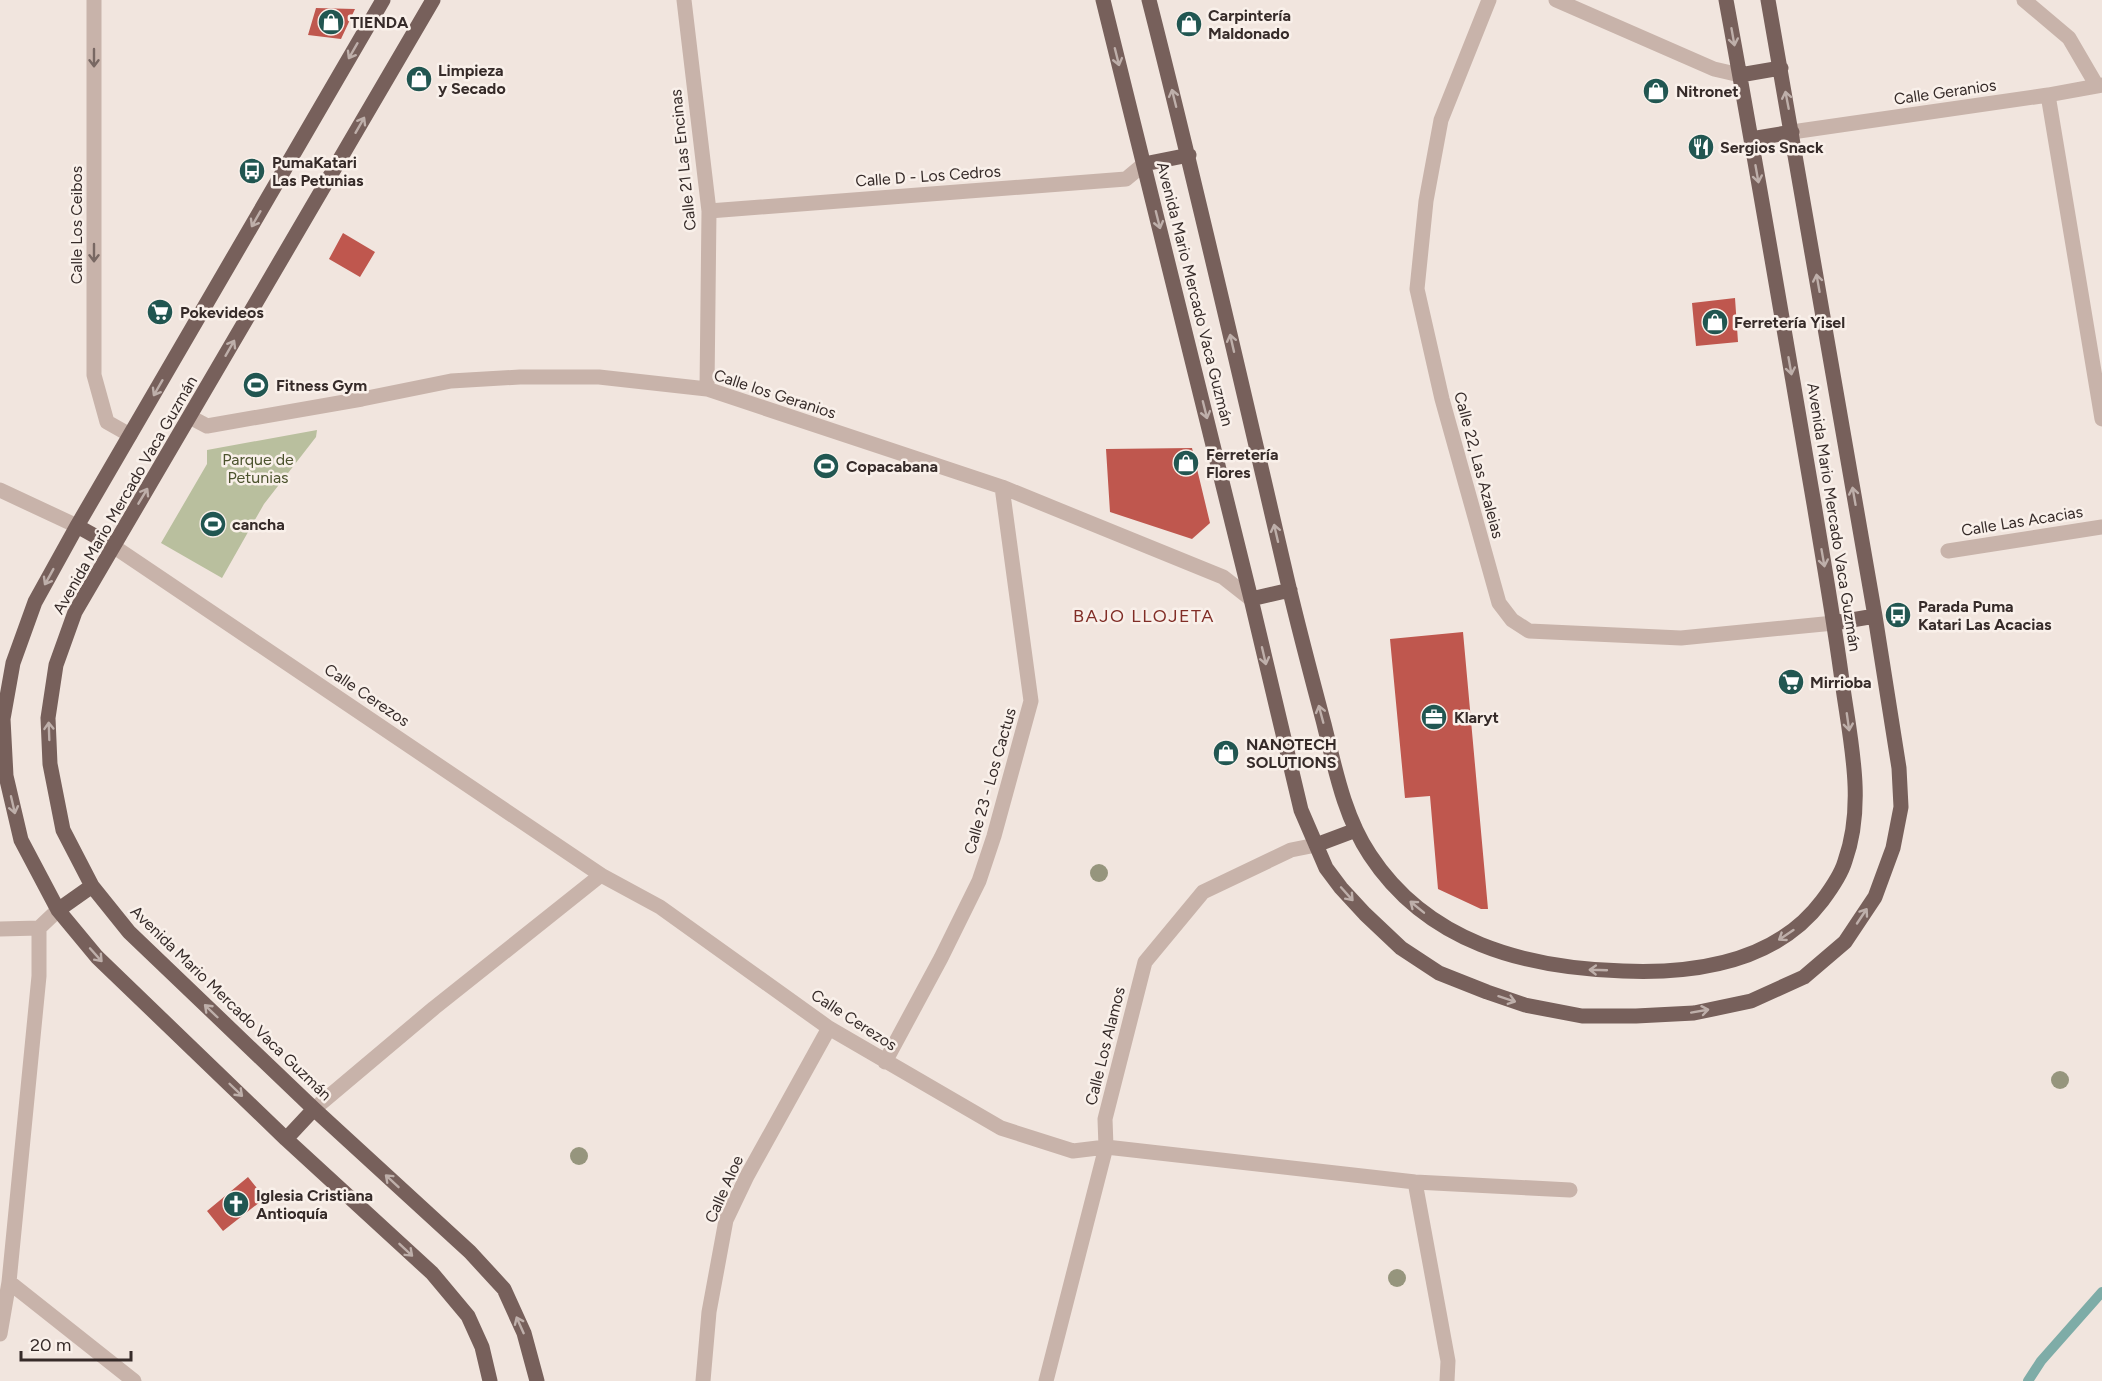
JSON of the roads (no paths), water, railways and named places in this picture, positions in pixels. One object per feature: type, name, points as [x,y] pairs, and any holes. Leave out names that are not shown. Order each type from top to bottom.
[{"type":"main road","name":"Avenida Mario Mercado Vaca Guzmán","points":[[383,0],[35,602],[13,663],[3,719],[6,776],[21,840],[58,910],[97,957],[286,1139],[432,1273],[468,1316],[482,1347],[490,1381]]},
{"type":"main road","name":"Avenida Mario Mercado Vaca Guzmán","points":[[433,0],[75,612],[56,665],[48,718],[50,764],[63,830],[92,886],[129,932],[314,1109],[470,1252],[504,1289],[524,1333],[537,1381]]},
{"type":"main road","name":"Avenida Mario Mercado Vaca Guzmán","points":[[1103,0],[1301,810],[1326,868],[1341,888],[1401,948],[1439,973],[1525,1005],[1582,1016],[1694,1013],[1751,1001],[1804,977],[1845,942],[1875,897],[1893,848],[1901,807],[1899,768],[1875,615],[1768,0]]},
{"type":"main road","name":"Avenida Mario Mercado Vaca Guzmán","points":[[1149,0],[1189,154],[1290,590],[1341,787],[1356,830],[1368,853],[1395,889],[1424,913],[1458,935],[1506,954],[1536,962],[1579,970],[1640,972],[1687,970],[1729,962],[1767,948],[1792,932],[1813,913],[1831,889],[1845,862],[1855,818],[1855,769],[1834,623],[1726,0]]},
{"type":"main road","points":[[1740,75],[1781,68]]},
{"type":"main road","points":[[1751,138],[1792,132]]},
{"type":"main road","points":[[1144,164],[1189,154]]},
{"type":"main road","points":[[77,526],[113,546]]},
{"type":"main road","points":[[1251,599],[1290,590]]},
{"type":"main road","points":[[1834,623],[1875,615]]},
{"type":"main road","points":[[1316,845],[1356,830]]},
{"type":"main road","points":[[58,910],[92,886]]},
{"type":"main road","points":[[286,1139],[314,1109]]},
{"type":"street","name":"Calle Los Ceibos","points":[[94,0],[94,375],[107,422],[130,435]]},
{"type":"street","name":"Calle 21 Las Encinas","points":[[684,0],[709,212],[707,390]]},
{"type":"street","name":"Calle 22, Las Azaleias","points":[[1489,0],[1441,120],[1426,201],[1417,289],[1442,399],[1499,603],[1512,620],[1529,631],[1681,638],[1834,623]]},
{"type":"street","points":[[1556,0],[1714,69],[1740,75]]},
{"type":"street","points":[[2024,0],[2069,38],[2099,86]]},
{"type":"street","name":"Calle Geranios","points":[[1792,132],[2099,86]]},
{"type":"street","points":[[2048,95],[2102,419]]},
{"type":"street","name":"Calle D - Los Cedros","points":[[709,212],[1126,179],[1144,164]]},
{"type":"street","name":"Calle los Geranios","points":[[190,417],[207,426],[451,381],[508,377],[599,377],[707,390],[1002,487],[1223,576],[1251,599]]},
{"type":"street","name":"Calle 23 - Los Cactus","points":[[885,1062],[979,881],[994,836],[1031,701],[1002,487]]},
{"type":"street","points":[[0,490],[77,526]]},
{"type":"street","name":"Calle Las Acacias","points":[[1948,551],[2102,527]]},
{"type":"street","name":"Calle Cerezos","points":[[113,546],[601,875],[660,907],[829,1028],[1001,1128],[1073,1151],[1106,1147],[1415,1182],[1570,1190]]},
{"type":"street","name":"Calle Los Alamos","points":[[1046,1381],[1106,1147],[1105,1119],[1145,962],[1203,892],[1291,850],[1316,845]]},
{"type":"street","points":[[314,1109],[434,1008],[601,875]]},
{"type":"street","points":[[0,929],[39,928],[58,910]]},
{"type":"street","points":[[0,1334],[9,1282],[39,976],[39,928]]},
{"type":"street","name":"Calle Aloe","points":[[703,1381],[709,1312],[726,1220],[747,1176],[829,1028]]},
{"type":"street","points":[[1415,1182],[1448,1361],[1448,1381]]},
{"type":"street","points":[[9,1282],[134,1381]]},
{"type":"waterway","points":[[2028,1381],[2041,1361],[2102,1292]]},
{"type":"place","name":"TIENDA","points":[[331,22]]},
{"type":"place","name":"Carpintería Maldonado","points":[[1189,24]]},
{"type":"place","name":"Limpieza y Secado","points":[[419,79]]},
{"type":"place","name":"Nitronet","points":[[1656,91]]},
{"type":"place","name":"Sergios Snack","points":[[1701,147]]},
{"type":"place","name":"PumaKatari Las Petunias","points":[[252,171]]},
{"type":"place","name":"Pokevideos","points":[[160,312]]},
{"type":"place","name":"Ferretería Yisel","points":[[1715,322]]},
{"type":"place","name":"Fitness Gym","points":[[256,385]]},
{"type":"place","name":"Ferretería Flores","points":[[1186,463]]},
{"type":"place","name":"Copacabana","points":[[826,466]]},
{"type":"place","name":"cancha","points":[[213,524]]},
{"type":"place","name":"Parada Puma Katari Las Acacias","points":[[1898,615]]},
{"type":"place","name":"Mirrioba","points":[[1791,682]]},
{"type":"place","name":"Klaryt","points":[[1434,717]]},
{"type":"place","name":"NANOTECH SOLUTIONS","points":[[1226,753]]},
{"type":"place","name":"Iglesia Cristiana Antioquía","points":[[236,1204]]},
{"type":"district","name":"BAJO LLOJETA","points":[[1144,616]]},
{"type":"park label","name":"Parque de Petunias","points":[[258,468]]}]
